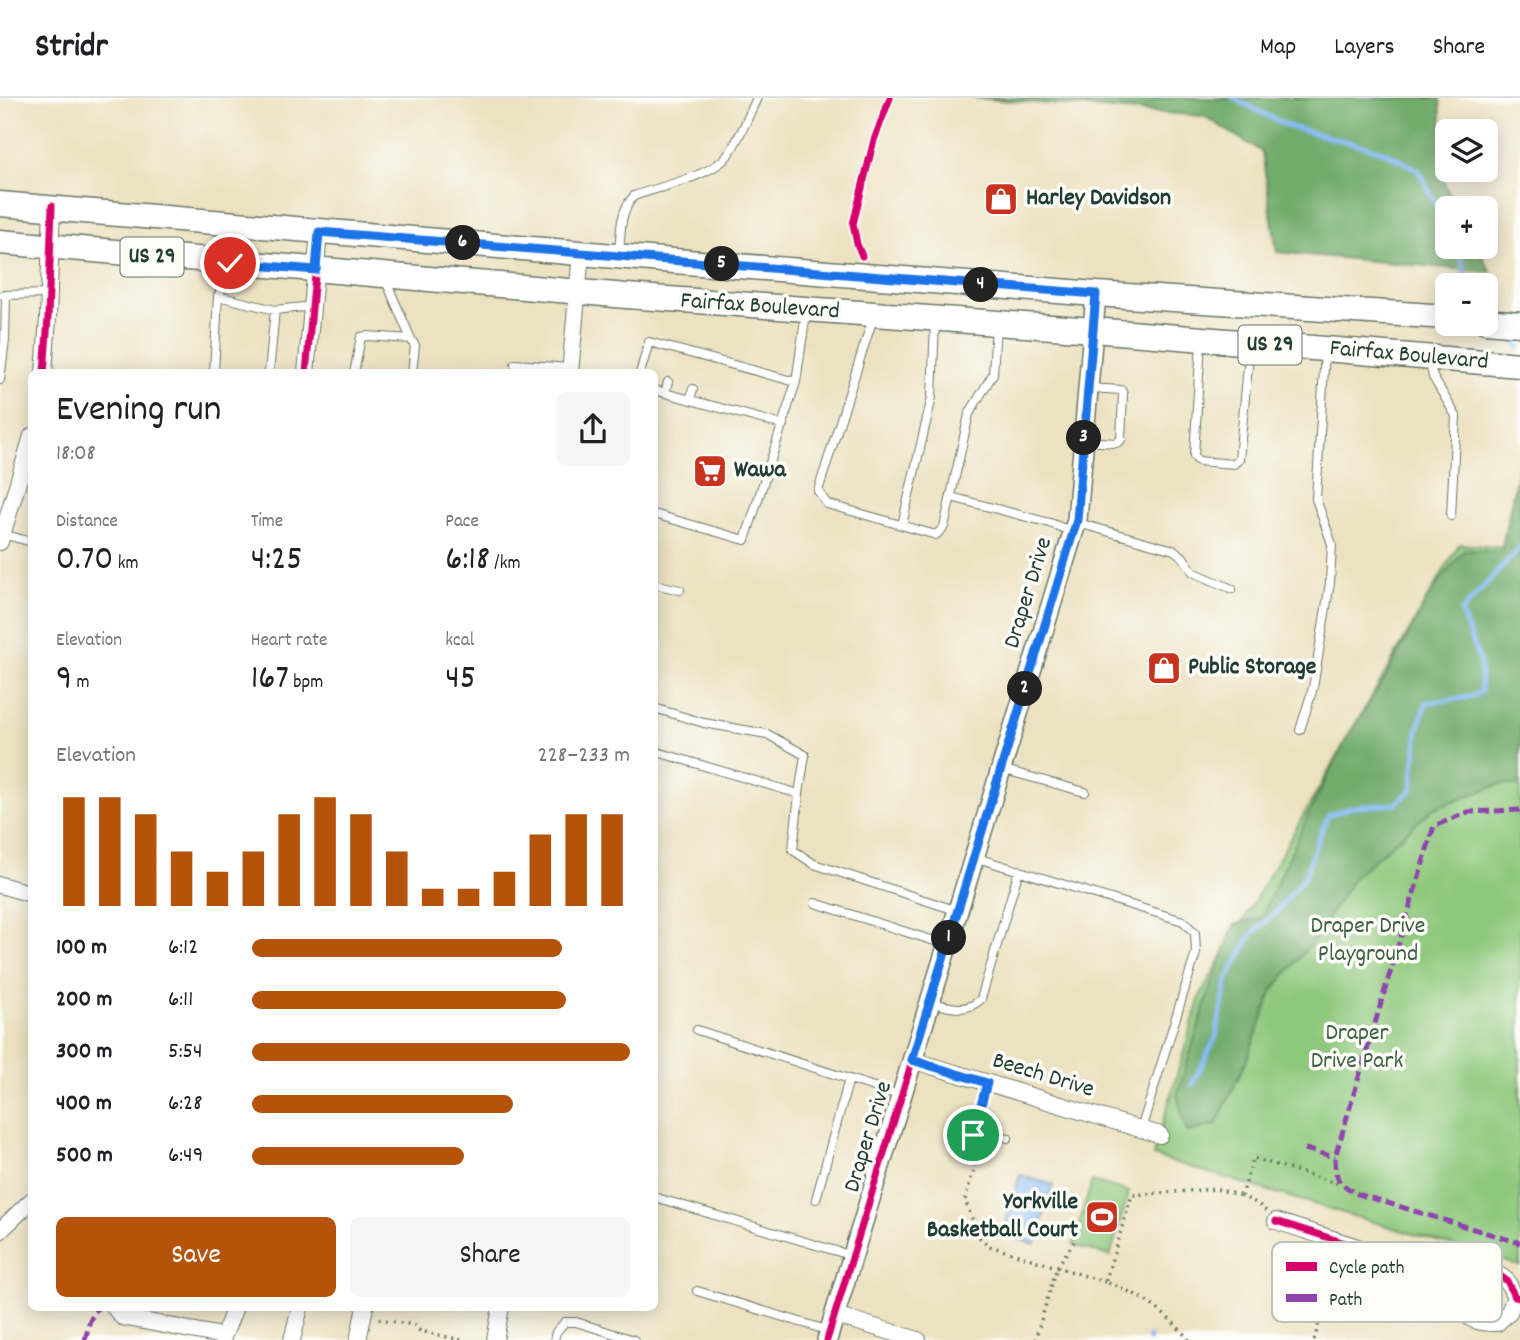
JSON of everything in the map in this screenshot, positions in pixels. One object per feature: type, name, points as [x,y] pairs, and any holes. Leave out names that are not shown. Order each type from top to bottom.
[{"type":"main road","name":"Fairfax Boulevard","points":[[0,204],[52,206],[319,232],[1096,294],[1435,316]]},
{"type":"main road","name":"Fairfax Boulevard","points":[[0,242],[874,315],[934,329],[996,324],[1520,365]]},
{"type":"main road","name":"US 29","points":[[0,249],[49,248]]},
{"type":"main road","name":"Fairfax Boulevard","points":[[1498,322],[1520,324]]},
{"type":"main road","points":[[1437,358],[1520,355]]},
{"type":"street","points":[[44,369],[52,206]]},
{"type":"street","points":[[306,369],[319,232]]},
{"type":"street","points":[[570,369],[581,253]]},
{"type":"street","name":"Draper Drive","points":[[831,1329],[1074,527],[1096,294]]},
{"type":"street","points":[[1,538],[6,500],[28,446]]},
{"type":"street","points":[[0,885],[28,893]]},
{"type":"street","name":"Beech Drive","points":[[912,1060],[1160,1135]]},
{"type":"street","points":[[0,1231],[28,1204]]},
{"type":"street","points":[[1276,1222],[1342,1242]]},
{"type":"street","points":[[1502,1277],[1518,1298],[1502,1318]]},
{"type":"street","points":[[117,1311],[122,1317],[222,1338],[232,1311]]},
{"type":"street","points":[[292,1340],[299,1311]]},
{"type":"street","points":[[358,1340],[366,1311]]},
{"type":"street","points":[[495,1340],[500,1311]]},
{"type":"street","points":[[1475,1340],[1480,1323],[1498,1322]]},
{"type":"street","points":[[831,1329],[918,1340]]},
{"type":"lane","points":[[619,256],[624,209],[629,201],[634,196],[679,182],[722,162],[729,154],[757,98]]},
{"type":"lane","points":[[214,369],[218,296],[230,263]]},
{"type":"lane","points":[[385,276],[415,346],[412,369]]},
{"type":"lane","points":[[0,380],[5,340],[3,295],[49,294]]},
{"type":"lane","points":[[218,296],[275,310],[313,306]]},
{"type":"lane","points":[[269,369],[275,310]]},
{"type":"lane","points":[[658,515],[745,540],[796,382],[806,310]]},
{"type":"lane","points":[[874,315],[818,491],[827,504],[936,535],[944,527],[969,414],[993,374],[996,324]]},
{"type":"lane","points":[[902,525],[932,397],[934,329]]},
{"type":"lane","points":[[355,369],[361,337],[411,339]]},
{"type":"lane","points":[[1201,339],[1202,360],[1194,456],[1198,461],[1234,464],[1240,459],[1250,343]]},
{"type":"lane","points":[[641,369],[649,342],[796,382]]},
{"type":"lane","points":[[674,359],[677,349]]},
{"type":"lane","points":[[1300,730],[1312,688],[1330,583],[1332,544],[1316,499],[1325,349]]},
{"type":"lane","points":[[699,367],[702,356]]},
{"type":"lane","points":[[1437,358],[1433,377],[1456,416],[1451,516]]},
{"type":"lane","points":[[722,373],[724,362]]},
{"type":"lane","points":[[515,364],[561,369]]},
{"type":"lane","points":[[745,380],[748,369]]},
{"type":"lane","points":[[768,387],[772,375]]},
{"type":"lane","points":[[668,382],[658,393],[713,406],[737,408],[760,414],[783,425]]},
{"type":"lane","points":[[1084,441],[1116,443],[1121,440],[1121,390],[1088,387]]},
{"type":"lane","points":[[690,400],[693,389]]},
{"type":"lane","points":[[713,406],[716,396]]},
{"type":"lane","points":[[951,497],[1051,523],[1174,550],[1183,557],[1193,572],[1232,589]]},
{"type":"lane","points":[[1,538],[28,541]]},
{"type":"lane","points":[[658,585],[680,590]]},
{"type":"lane","points":[[658,709],[705,723],[767,734],[805,755],[793,850],[814,864],[958,911]]},
{"type":"lane","points":[[658,752],[799,794]]},
{"type":"lane","points":[[1001,769],[1085,792]]},
{"type":"lane","points":[[974,857],[1183,920],[1195,933],[1196,953],[1141,1129]]},
{"type":"lane","points":[[930,1002],[962,1009],[974,1006],[981,999],[1019,870]]},
{"type":"lane","points":[[815,903],[947,944]]},
{"type":"lane","points":[[697,1030],[902,1096]]},
{"type":"lane","points":[[816,1199],[849,1079]]},
{"type":"lane","points":[[987,1083],[974,1131],[985,1131],[1008,1138]]},
{"type":"lane","points":[[658,1198],[853,1256]]},
{"type":"lane","points":[[697,1291],[831,1329]]},
{"type":"lane","points":[[554,1340],[556,1332],[565,1322],[576,1322],[634,1340]]},
{"type":"path","points":[[985,1131],[965,1200],[979,1237],[989,1246],[1125,1288],[1142,1298],[1189,1340]]},
{"type":"path","points":[[1242,1196],[1253,1158],[1340,1184]]},
{"type":"path","points":[[1105,1282],[1132,1195],[1217,1189],[1258,1204],[1276,1222]]},
{"type":"path","points":[[1035,1340],[1057,1267],[1074,1242]]},
{"type":"path","points":[[369,1311],[414,1325],[420,1331],[461,1340]]},
{"type":"path","points":[[1314,1340],[1319,1322]]},
{"type":"green space","points":[[974,98],[1440,98],[1441,119],[1435,119],[1435,182],[1445,182],[1451,196],[1435,196],[1435,259],[1484,259],[1491,272],[1277,252],[1262,152],[1204,116]]},
{"type":"green space","points":[[1520,459],[1520,786],[1501,784],[1434,808],[1354,877],[1313,941],[1273,990],[1247,1059],[1216,1125],[1187,1132],[1177,1095],[1209,992],[1234,925],[1261,918],[1349,734],[1386,677],[1428,597],[1464,550],[1501,552]]},
{"type":"green space","name":"Draper Drive Park","points":[[1459,544],[1520,549],[1520,1266],[1502,1261],[1502,1242],[1440,1242],[1153,1156],[1201,994]]},
{"type":"green space","name":"Yorkville Basketball Court","points":[[1092,1181],[1129,1192],[1110,1256],[1073,1245]]},
{"type":"water","points":[[1020,1175],[1053,1185],[1035,1244],[1002,1234]]},
{"type":"waterway","points":[[1233,98],[1290,127],[1383,151],[1418,170],[1435,202]]},
{"type":"waterway","points":[[1461,259],[1465,273]]},
{"type":"waterway","points":[[1506,331],[1520,347]]},
{"type":"waterway","points":[[1192,1085],[1216,1037],[1227,980],[1251,935],[1275,913],[1305,876],[1329,815],[1353,807],[1396,804],[1412,789],[1418,729],[1426,703],[1467,697],[1481,692],[1480,662],[1461,612],[1520,547]]},
{"type":"marked path","points":[[1520,810],[1468,812],[1434,826],[1335,1157],[1339,1180],[1358,1194],[1520,1243]]},
{"type":"marked path","points":[[1305,1149],[1335,1157]]},
{"type":"marked path","points":[[85,1340],[90,1320],[96,1311]]},
{"type":"cycle path","points":[[862,256],[853,224],[874,140],[890,98]]},
{"type":"cycle path","points":[[44,369],[52,206]]},
{"type":"cycle path","points":[[306,369],[319,232]]},
{"type":"cycle path","points":[[827,1340],[1077,520],[1096,294]]},
{"type":"cycle path","points":[[1276,1221],[1342,1242]]},
{"type":"cycle path","points":[[1502,1277],[1507,1281],[1515,1297],[1520,1298]]},
{"type":"place","name":"Harley Davidson","points":[[1001,199]]},
{"type":"place","name":"Wawa","points":[[710,471]]},
{"type":"place","name":"Public Storage","points":[[1164,668]]},
{"type":"place","name":"Yorkville Basketball Court","points":[[1102,1217]]},
{"type":"route","points":[[230,263],[316,270],[319,232],[1096,294],[1077,520],[912,1060],[987,1083],[973,1135]]},
{"type":"park label","name":"Draper Drive Playground","points":[[1368,941]]}]
